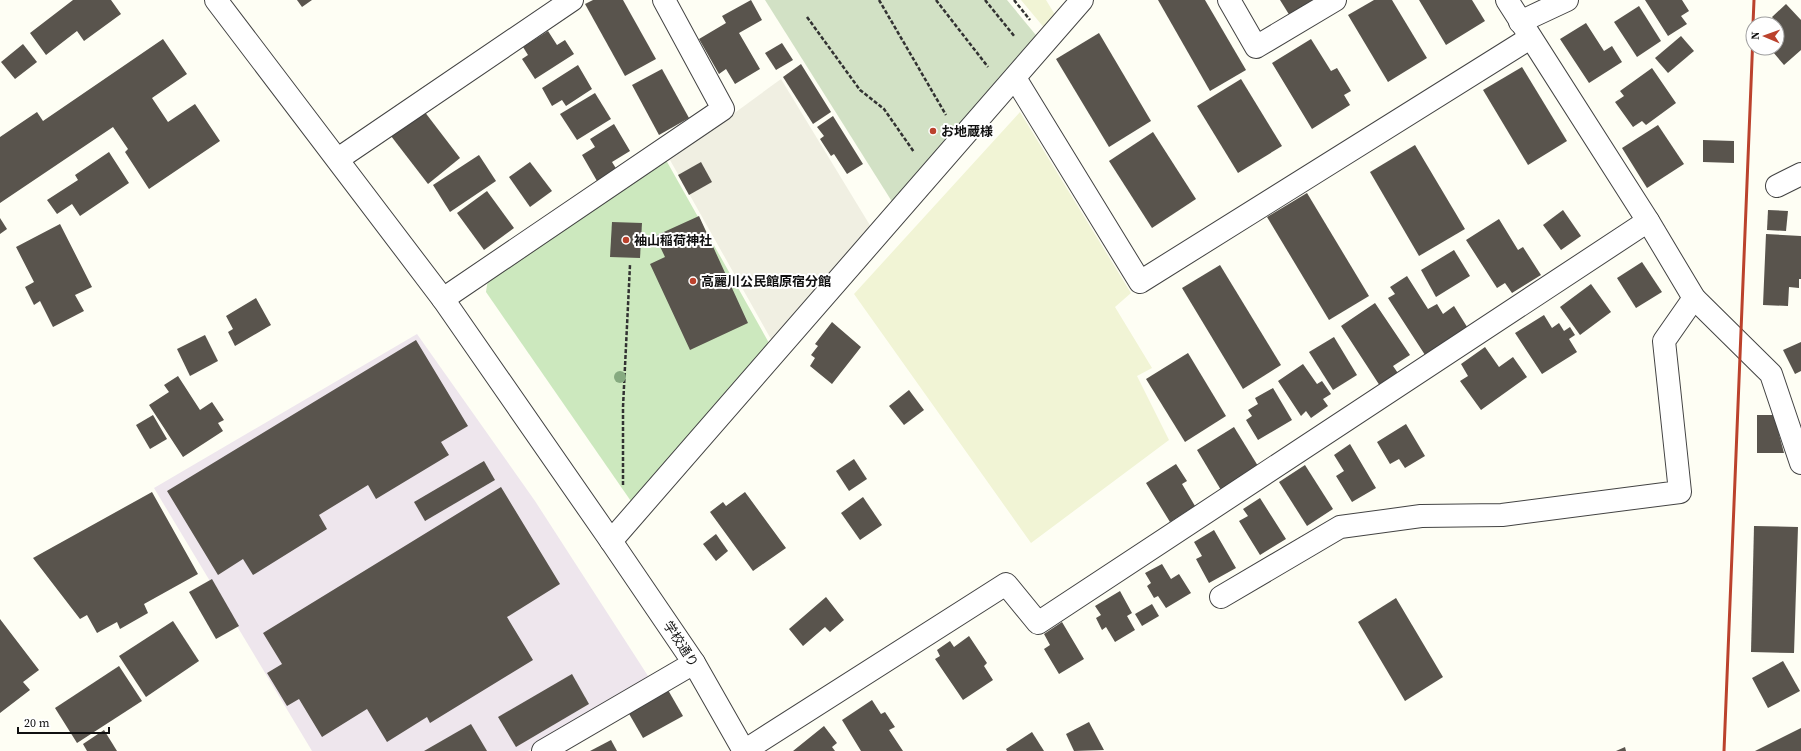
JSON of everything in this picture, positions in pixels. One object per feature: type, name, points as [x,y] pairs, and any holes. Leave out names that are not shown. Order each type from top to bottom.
[{"type":"street","name":"学校通り","points":[[216,0],[443,299],[612,541],[694,663],[744,751]]},
{"type":"street","points":[[338,159],[572,0]]},
{"type":"street","points":[[443,299],[723,109],[664,0]]},
{"type":"street","points":[[612,541],[1082,0]]},
{"type":"street","points":[[1229,0],[1256,47],[1335,0]]},
{"type":"street","points":[[1507,0],[1648,221],[1694,298],[1771,374],[1801,463]]},
{"type":"street","points":[[1015,78],[1140,282],[1525,30],[1567,0]]},
{"type":"street","points":[[1777,186],[1801,174]]},
{"type":"street","points":[[744,751],[1006,584],[1038,623],[1648,221]]},
{"type":"street","points":[[1221,597],[1340,527],[1421,516],[1502,516],[1680,492],[1664,340],[1694,298]]},
{"type":"street","points":[[543,751],[694,663]]},
{"type":"path","points":[[879,0],[960,140]]},
{"type":"path","points":[[936,0],[988,68]]},
{"type":"path","points":[[985,0],[1018,42]]},
{"type":"path","points":[[807,17],[860,90],[884,109],[916,155],[920,150]]},
{"type":"path","points":[[622,487],[624,480],[623,407],[630,265]]},
{"type":"shaded area","points":[[781,79],[871,227],[772,341],[670,160]]},
{"type":"shaded area","points":[[417,334],[535,501],[650,679],[528,751],[312,751],[154,488]]},
{"type":"green space","points":[[765,0],[1007,0],[1040,40],[896,208]]},
{"type":"green space","points":[[1021,0],[1046,0],[1057,18],[1046,30]]},
{"type":"green space","points":[[1020,112],[1131,293],[1115,307],[1152,368],[1137,376],[1169,440],[1031,543],[854,294]]},
{"type":"green space","points":[[666,160],[769,343],[635,507],[486,292],[488,279]]},
{"type":"building","points":[[73,0],[111,0],[121,14],[84,41],[77,31],[46,55],[30,33]]},
{"type":"building","points":[[297,0],[312,0],[302,7]]},
{"type":"building","points":[[593,0],[623,0],[656,59],[625,76],[585,4]]},
{"type":"building","points":[[751,0],[762,20],[739,33],[760,69],[735,84],[726,69],[719,74],[699,39],[726,23],[722,16]]},
{"type":"building","points":[[1158,0],[1205,0],[1246,70],[1210,91]]},
{"type":"building","points":[[1280,0],[1316,0],[1290,16]]},
{"type":"building","points":[[1374,0],[1392,0],[1427,58],[1388,82],[1348,15]]},
{"type":"building","points":[[1419,0],[1472,0],[1485,21],[1446,45]]},
{"type":"building","points":[[1645,0],[1682,0],[1689,11],[1681,16],[1687,24],[1668,36]]},
{"type":"building","points":[[1786,4],[1801,20],[1801,50],[1784,65],[1776,56],[1785,56],[1785,16],[1773,16]]},
{"type":"building","points":[[1639,6],[1661,41],[1637,57],[1614,22]]},
{"type":"building","points":[[1586,23],[1604,51],[1612,46],[1622,62],[1589,83],[1560,39]]},
{"type":"building","points":[[548,31],[557,45],[565,40],[574,54],[535,79],[522,59],[528,55],[523,47]]},
{"type":"building","points":[[1099,33],[1151,121],[1109,147],[1056,59]]},
{"type":"building","points":[[1681,36],[1694,51],[1668,73],[1655,58]]},
{"type":"building","points":[[163,39],[187,74],[152,98],[168,122],[195,104],[220,141],[149,189],[125,152],[128,149],[113,127],[0,203],[0,137],[37,112],[43,121]]},
{"type":"building","points":[[1311,39],[1331,71],[1337,68],[1351,91],[1344,95],[1350,105],[1312,129],[1272,63]]},
{"type":"building","points":[[782,43],[793,60],[776,70],[765,53]]},
{"type":"building","points":[[23,44],[37,62],[15,79],[1,62]]},
{"type":"building","points":[[801,64],[831,112],[813,124],[783,77]]},
{"type":"building","points":[[578,65],[592,89],[566,106],[562,100],[552,106],[542,88]]},
{"type":"building","points":[[1522,67],[1567,141],[1528,165],[1483,90]]},
{"type":"building","points":[[1652,68],[1676,103],[1646,125],[1642,121],[1633,127],[1615,102],[1624,96],[1620,91]]},
{"type":"building","points":[[662,69],[689,118],[659,135],[632,85]]},
{"type":"building","points":[[1241,79],[1282,146],[1238,173],[1197,106]]},
{"type":"building","points":[[595,93],[611,119],[577,140],[560,114]]},
{"type":"building","points":[[424,111],[460,158],[428,184],[391,136]]},
{"type":"building","points":[[833,116],[863,164],[847,174],[834,154],[831,156],[820,139],[824,136],[817,127]]},
{"type":"building","points":[[614,124],[630,151],[612,162],[617,170],[597,181],[582,155],[595,147],[590,139]]},
{"type":"building","points":[[1658,125],[1684,164],[1647,188],[1622,148]]},
{"type":"building","points":[[1153,132],[1196,199],[1152,228],[1109,161]]},
{"type":"building","points":[[1703,140],[1734,141],[1734,163],[1703,162]]},
{"type":"building","points":[[1415,145],[1465,229],[1419,256],[1370,172]]},
{"type":"building","points":[[109,152],[129,183],[80,216],[72,204],[57,214],[47,200],[78,180],[75,175]]},
{"type":"building","points":[[479,155],[496,181],[450,212],[433,185]]},
{"type":"building","points":[[530,162],[552,191],[530,207],[509,177]]},
{"type":"building","points":[[701,162],[712,182],[689,195],[678,175]]},
{"type":"building","points":[[487,191],[514,228],[484,250],[457,213]]},
{"type":"building","points":[[1307,193],[1369,296],[1329,320],[1267,217]]},
{"type":"building","points":[[1563,210],[1581,236],[1561,250],[1543,225]]},
{"type":"building","points":[[1768,210],[1788,211],[1786,231],[1767,230]]},
{"type":"building","name":"高麗川公民館原宿分館","points":[[699,216],[748,323],[690,350],[650,264],[665,257],[655,236]]},
{"type":"building","points":[[0,218],[7,229],[0,234]]},
{"type":"building","points":[[1499,219],[1518,250],[1523,247],[1541,275],[1512,293],[1505,283],[1497,288],[1466,240]]},
{"type":"building","name":"袖山稲荷神社","points":[[612,222],[642,223],[640,258],[610,257]]},
{"type":"building","points":[[60,224],[92,287],[75,295],[84,311],[53,327],[40,301],[34,305],[25,287],[34,282],[16,247]]},
{"type":"building","points":[[1766,234],[1801,236],[1801,279],[1799,279],[1799,288],[1789,287],[1788,306],[1763,305]]},
{"type":"building","points":[[1454,250],[1470,276],[1436,297],[1421,270]]},
{"type":"building","points":[[1642,262],[1662,292],[1636,308],[1617,278]]},
{"type":"building","points":[[1220,265],[1281,365],[1243,389],[1182,288]]},
{"type":"building","points":[[1407,276],[1428,309],[1437,304],[1443,314],[1454,306],[1469,330],[1427,358],[1388,298],[1395,294],[1390,287]]},
{"type":"building","points":[[1591,284],[1611,312],[1580,335],[1560,307]]},
{"type":"building","points":[[256,298],[271,325],[235,346],[228,332],[233,329],[226,316]]},
{"type":"building","points":[[1375,303],[1410,355],[1393,366],[1400,376],[1382,389],[1341,326]]},
{"type":"building","points":[[1544,315],[1552,328],[1559,323],[1564,331],[1570,327],[1575,335],[1569,339],[1577,352],[1542,374],[1515,333]]},
{"type":"building","points":[[832,322],[861,347],[832,384],[810,366],[815,358],[811,355],[818,346],[815,344]]},
{"type":"building","points":[[205,335],[218,361],[190,376],[177,349]]},
{"type":"building","points":[[1334,337],[1357,375],[1333,390],[1309,352]]},
{"type":"building","points":[[416,340],[468,426],[441,442],[449,455],[376,499],[368,485],[319,515],[327,529],[253,575],[243,559],[218,575],[167,491]]},
{"type":"building","points":[[1801,342],[1801,371],[1795,374],[1783,350]]},
{"type":"building","points":[[1485,347],[1499,367],[1513,357],[1527,377],[1481,410],[1460,381],[1468,376],[1461,364]]},
{"type":"building","points":[[1188,353],[1226,416],[1185,442],[1146,379]]},
{"type":"building","points":[[1303,364],[1317,384],[1322,381],[1331,394],[1323,399],[1328,406],[1311,418],[1306,411],[1301,416],[1278,381]]},
{"type":"building","points":[[178,376],[200,410],[212,402],[224,420],[218,423],[223,431],[183,457],[149,405],[169,392],[164,385]]},
{"type":"building","points":[[1273,388],[1292,420],[1258,440],[1246,420],[1252,416],[1248,410],[1258,404],[1255,398]]},
{"type":"building","points":[[909,390],[924,410],[904,425],[889,406]]},
{"type":"building","points":[[153,415],[167,439],[150,449],[136,425]]},
{"type":"building","points":[[1757,415],[1774,415],[1784,453],[1757,453]]},
{"type":"building","points":[[1406,424],[1425,456],[1405,468],[1399,459],[1390,464],[1377,442]]},
{"type":"building","points":[[1234,427],[1258,466],[1221,490],[1197,450]]},
{"type":"building","points":[[1350,444],[1376,488],[1352,502],[1336,476],[1344,471],[1334,455]]},
{"type":"building","points":[[854,459],[867,479],[849,491],[836,471]]},
{"type":"building","points":[[484,461],[495,480],[425,521],[414,502]]},
{"type":"building","points":[[1176,464],[1187,481],[1182,484],[1195,506],[1170,522],[1146,483]]},
{"type":"building","points":[[1305,465],[1333,509],[1307,526],[1279,482]]},
{"type":"building","points":[[501,487],[560,584],[507,617],[533,660],[430,723],[427,717],[387,742],[367,709],[322,737],[299,699],[287,706],[267,673],[282,664],[263,633]]},
{"type":"building","points":[[152,492],[198,574],[144,604],[148,613],[120,629],[117,622],[97,633],[87,615],[80,619],[33,558]]},
{"type":"building","points":[[745,492],[786,548],[753,571],[710,512],[723,502],[726,506]]},
{"type":"building","points":[[863,497],[882,525],[860,540],[841,513]]},
{"type":"building","points":[[1260,498],[1286,539],[1260,555],[1239,521],[1248,516],[1243,509]]},
{"type":"building","points":[[1754,526],[1798,527],[1794,653],[1751,652]]},
{"type":"building","points":[[1214,530],[1236,568],[1209,583],[1196,559],[1202,556],[1194,542]]},
{"type":"building","points":[[716,534],[728,551],[716,561],[703,544]]},
{"type":"building","points":[[1162,564],[1171,579],[1179,574],[1191,593],[1166,608],[1158,596],[1154,598],[1147,586],[1151,583],[1145,573]]},
{"type":"building","points":[[212,579],[239,626],[216,639],[189,592]]},
{"type":"building","points":[[1120,591],[1132,613],[1127,616],[1135,630],[1115,642],[1106,627],[1102,630],[1096,618],[1101,615],[1095,606]]},
{"type":"building","points":[[826,597],[844,620],[830,632],[825,627],[803,646],[789,629]]},
{"type":"building","points":[[1396,598],[1443,677],[1405,701],[1358,622]]},
{"type":"building","points":[[1152,604],[1159,616],[1142,626],[1135,614]]},
{"type":"building","points":[[0,619],[39,670],[23,682],[30,690],[0,713]]},
{"type":"building","points":[[173,621],[199,661],[146,697],[119,656]]},
{"type":"building","points":[[1062,622],[1084,659],[1059,674],[1044,649],[1050,645],[1044,634]]},
{"type":"building","points":[[969,636],[987,663],[984,666],[993,680],[963,700],[935,659],[940,656],[937,650],[950,641],[954,647]]},
{"type":"building","points":[[1783,661],[1800,691],[1768,708],[1752,678]]},
{"type":"building","points":[[119,666],[142,701],[77,743],[55,708]]},
{"type":"building","points":[[572,674],[589,704],[516,747],[498,717]]},
{"type":"building","points":[[668,690],[683,716],[643,738],[628,712]]},
{"type":"building","points":[[872,700],[881,714],[885,712],[895,727],[889,730],[903,751],[861,751],[842,720]]},
{"type":"building","points":[[1089,722],[1104,750],[1074,751],[1066,734]]},
{"type":"building","points":[[471,724],[487,751],[424,751]]},
{"type":"building","points":[[824,726],[837,743],[832,747],[835,751],[793,751]]},
{"type":"building","points":[[1801,728],[1801,751],[1755,751]]},
{"type":"building","points":[[104,730],[117,751],[87,751],[83,744]]},
{"type":"building","points":[[1032,732],[1044,751],[1007,751],[1006,749]]},
{"type":"building","points":[[611,740],[617,751],[590,751]]},
{"type":"building","points":[[1625,747],[1626,751],[1616,751]]},
{"type":"railway","points":[[1753,16],[1754,0]]},
{"type":"railway","points":[[1724,751],[1752,56]]},
{"type":"place","name":"お地蔵様","points":[[933,131]]},
{"type":"place","name":"袖山稲荷神社","points":[[626,240]]},
{"type":"place","name":"高麗川公民館原宿分館","points":[[693,281]]}]
